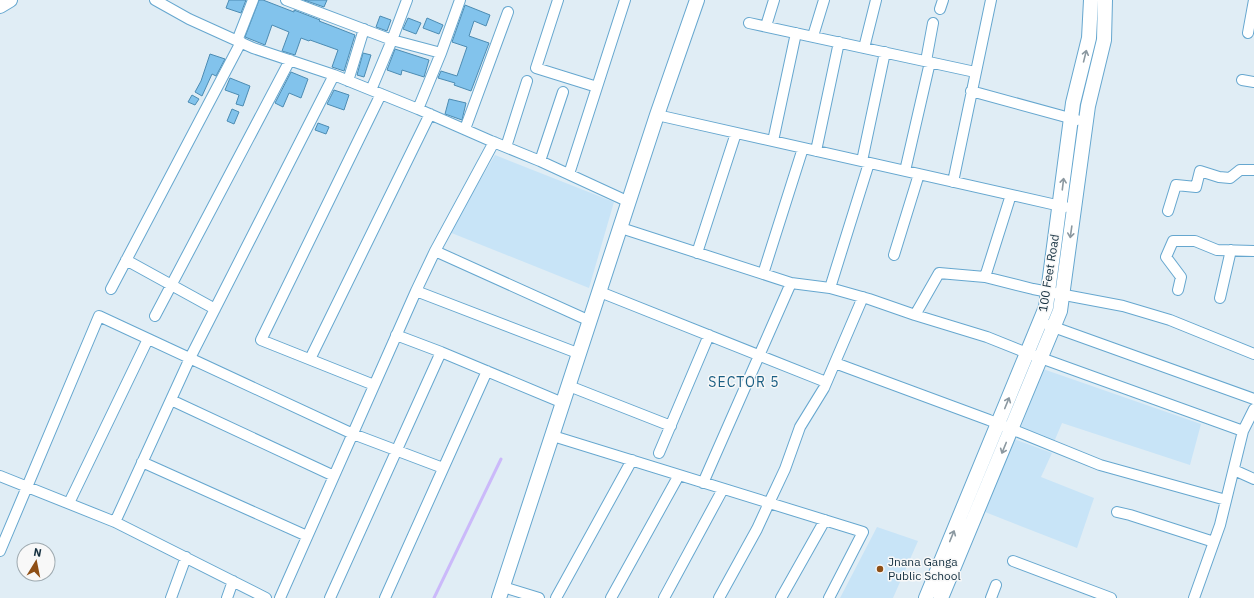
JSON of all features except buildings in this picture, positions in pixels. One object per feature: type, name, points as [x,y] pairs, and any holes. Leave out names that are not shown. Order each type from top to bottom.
[{"type":"main road","points":[[0,6],[10,0]]},
{"type":"main road","points":[[501,592],[657,115],[697,0]]},
{"type":"main road","name":"100 Feet Road","points":[[926,598],[1046,307],[1073,103],[1090,38],[1092,0]]},
{"type":"main road","name":"100 Feet Road","points":[[941,598],[1060,311],[1085,122],[1104,40],[1105,0]]},
{"type":"street","points":[[155,0],[189,19],[253,48],[334,75],[418,109],[540,161],[629,202]]},
{"type":"street","points":[[111,288],[239,42],[253,0]]},
{"type":"street","points":[[286,0],[392,40],[441,53]]},
{"type":"street","points":[[371,90],[407,0]]},
{"type":"street","points":[[418,109],[441,53],[460,0]]},
{"type":"street","points":[[558,0],[536,68],[597,87]]},
{"type":"street","points":[[569,174],[625,0]]},
{"type":"street","points":[[766,26],[774,0]]},
{"type":"street","points":[[813,36],[824,0]]},
{"type":"street","points":[[864,48],[876,0]]},
{"type":"street","points":[[952,182],[991,0]]},
{"type":"street","points":[[1248,33],[1254,0]]},
{"type":"street","points":[[465,129],[508,12]]},
{"type":"street","points":[[905,171],[928,61],[933,22]]},
{"type":"street","points":[[749,23],[975,72]]},
{"type":"street","points":[[348,81],[364,29]]},
{"type":"street","points":[[773,141],[796,33]]},
{"type":"street","points":[[816,151],[839,42]]},
{"type":"street","points":[[830,288],[866,162],[885,52]]},
{"type":"street","points":[[155,316],[290,60]]},
{"type":"street","points":[[115,522],[190,358],[334,75]]},
{"type":"street","points":[[1242,80],[1254,82]]},
{"type":"street","points":[[506,147],[527,81]]},
{"type":"street","points":[[971,91],[1085,122]]},
{"type":"street","points":[[540,161],[563,92]]},
{"type":"street","points":[[374,385],[261,340],[381,94]]},
{"type":"street","points":[[310,359],[430,114]]},
{"type":"street","points":[[657,115],[1074,209]]},
{"type":"street","points":[[697,253],[736,133]]},
{"type":"street","points":[[280,598],[416,290],[435,251],[494,142]]},
{"type":"street","points":[[763,274],[803,148]]},
{"type":"street","points":[[1168,211],[1176,185],[1196,187],[1200,171],[1230,178],[1240,170],[1254,170]]},
{"type":"street","points":[[894,254],[919,174]]},
{"type":"street","points":[[985,277],[1009,201]]},
{"type":"street","points":[[620,228],[791,283],[830,288],[863,297],[987,337],[1027,353],[1243,431]]},
{"type":"street","points":[[1178,290],[1180,277],[1166,257],[1173,241],[1194,241],[1217,250],[1254,250]]},
{"type":"street","points":[[1220,298],[1231,250]]},
{"type":"street","points":[[435,251],[590,321]]},
{"type":"street","points":[[126,260],[215,309]]},
{"type":"street","points":[[915,315],[939,273],[985,277],[1048,292],[1123,306],[1170,320],[1254,354]]},
{"type":"street","points":[[703,483],[791,283]]},
{"type":"street","points":[[416,290],[580,354]]},
{"type":"street","points":[[600,292],[826,382]]},
{"type":"street","points":[[720,598],[757,529],[786,469],[800,427],[826,382],[863,297]]},
{"type":"street","points":[[0,551],[4,528],[27,486],[100,316],[353,434],[443,468]]},
{"type":"street","points":[[1040,322],[1254,399]]},
{"type":"street","points":[[396,335],[441,352],[563,403]]},
{"type":"street","points":[[659,453],[709,336]]},
{"type":"street","points":[[68,503],[148,339]]},
{"type":"street","points":[[330,598],[441,352]]},
{"type":"street","points":[[835,363],[1012,429],[1100,465],[1226,500]]},
{"type":"street","points":[[385,598],[487,371]]},
{"type":"street","points":[[569,386],[671,426]]},
{"type":"street","points":[[170,400],[334,476]]},
{"type":"street","points":[[1194,598],[1214,542],[1243,431],[1254,409]]},
{"type":"street","points":[[553,436],[863,532],[829,598]]},
{"type":"street","points":[[556,598],[632,460]]},
{"type":"street","points":[[142,462],[307,536]]},
{"type":"street","points":[[1234,470],[1254,479]]},
{"type":"street","points":[[612,598],[679,475]]},
{"type":"street","points":[[0,476],[115,522],[266,598]]},
{"type":"street","points":[[664,598],[723,489]]},
{"type":"street","points":[[1117,512],[1214,542]]},
{"type":"street","points":[[781,598],[824,520]]},
{"type":"street","points":[[170,598],[186,557]]},
{"type":"street","points":[[1013,561],[1111,598]]},
{"type":"street","points":[[227,598],[233,581]]},
{"type":"street","points":[[991,598],[996,584]]},
{"type":"street","points":[[501,592],[538,598]]},
{"type":"shaded area","points":[[495,155],[614,202],[589,288],[449,232]]},
{"type":"shaded area","points":[[1043,369],[1201,424],[1190,465],[1062,423],[1054,442],[1021,427]]},
{"type":"shaded area","points":[[1014,439],[1052,453],[1041,477],[1094,498],[1077,548],[985,512]]},
{"type":"shaded area","name":"Jnana Ganga Public School","points":[[877,527],[918,541],[893,598],[840,598]]},
{"type":"waterway","points":[[434,598],[501,459]]},
{"type":"place","name":"Jnana Ganga Public School","points":[[880,569]]},
{"type":"district","name":"SECTOR 5","points":[[744,382]]}]
